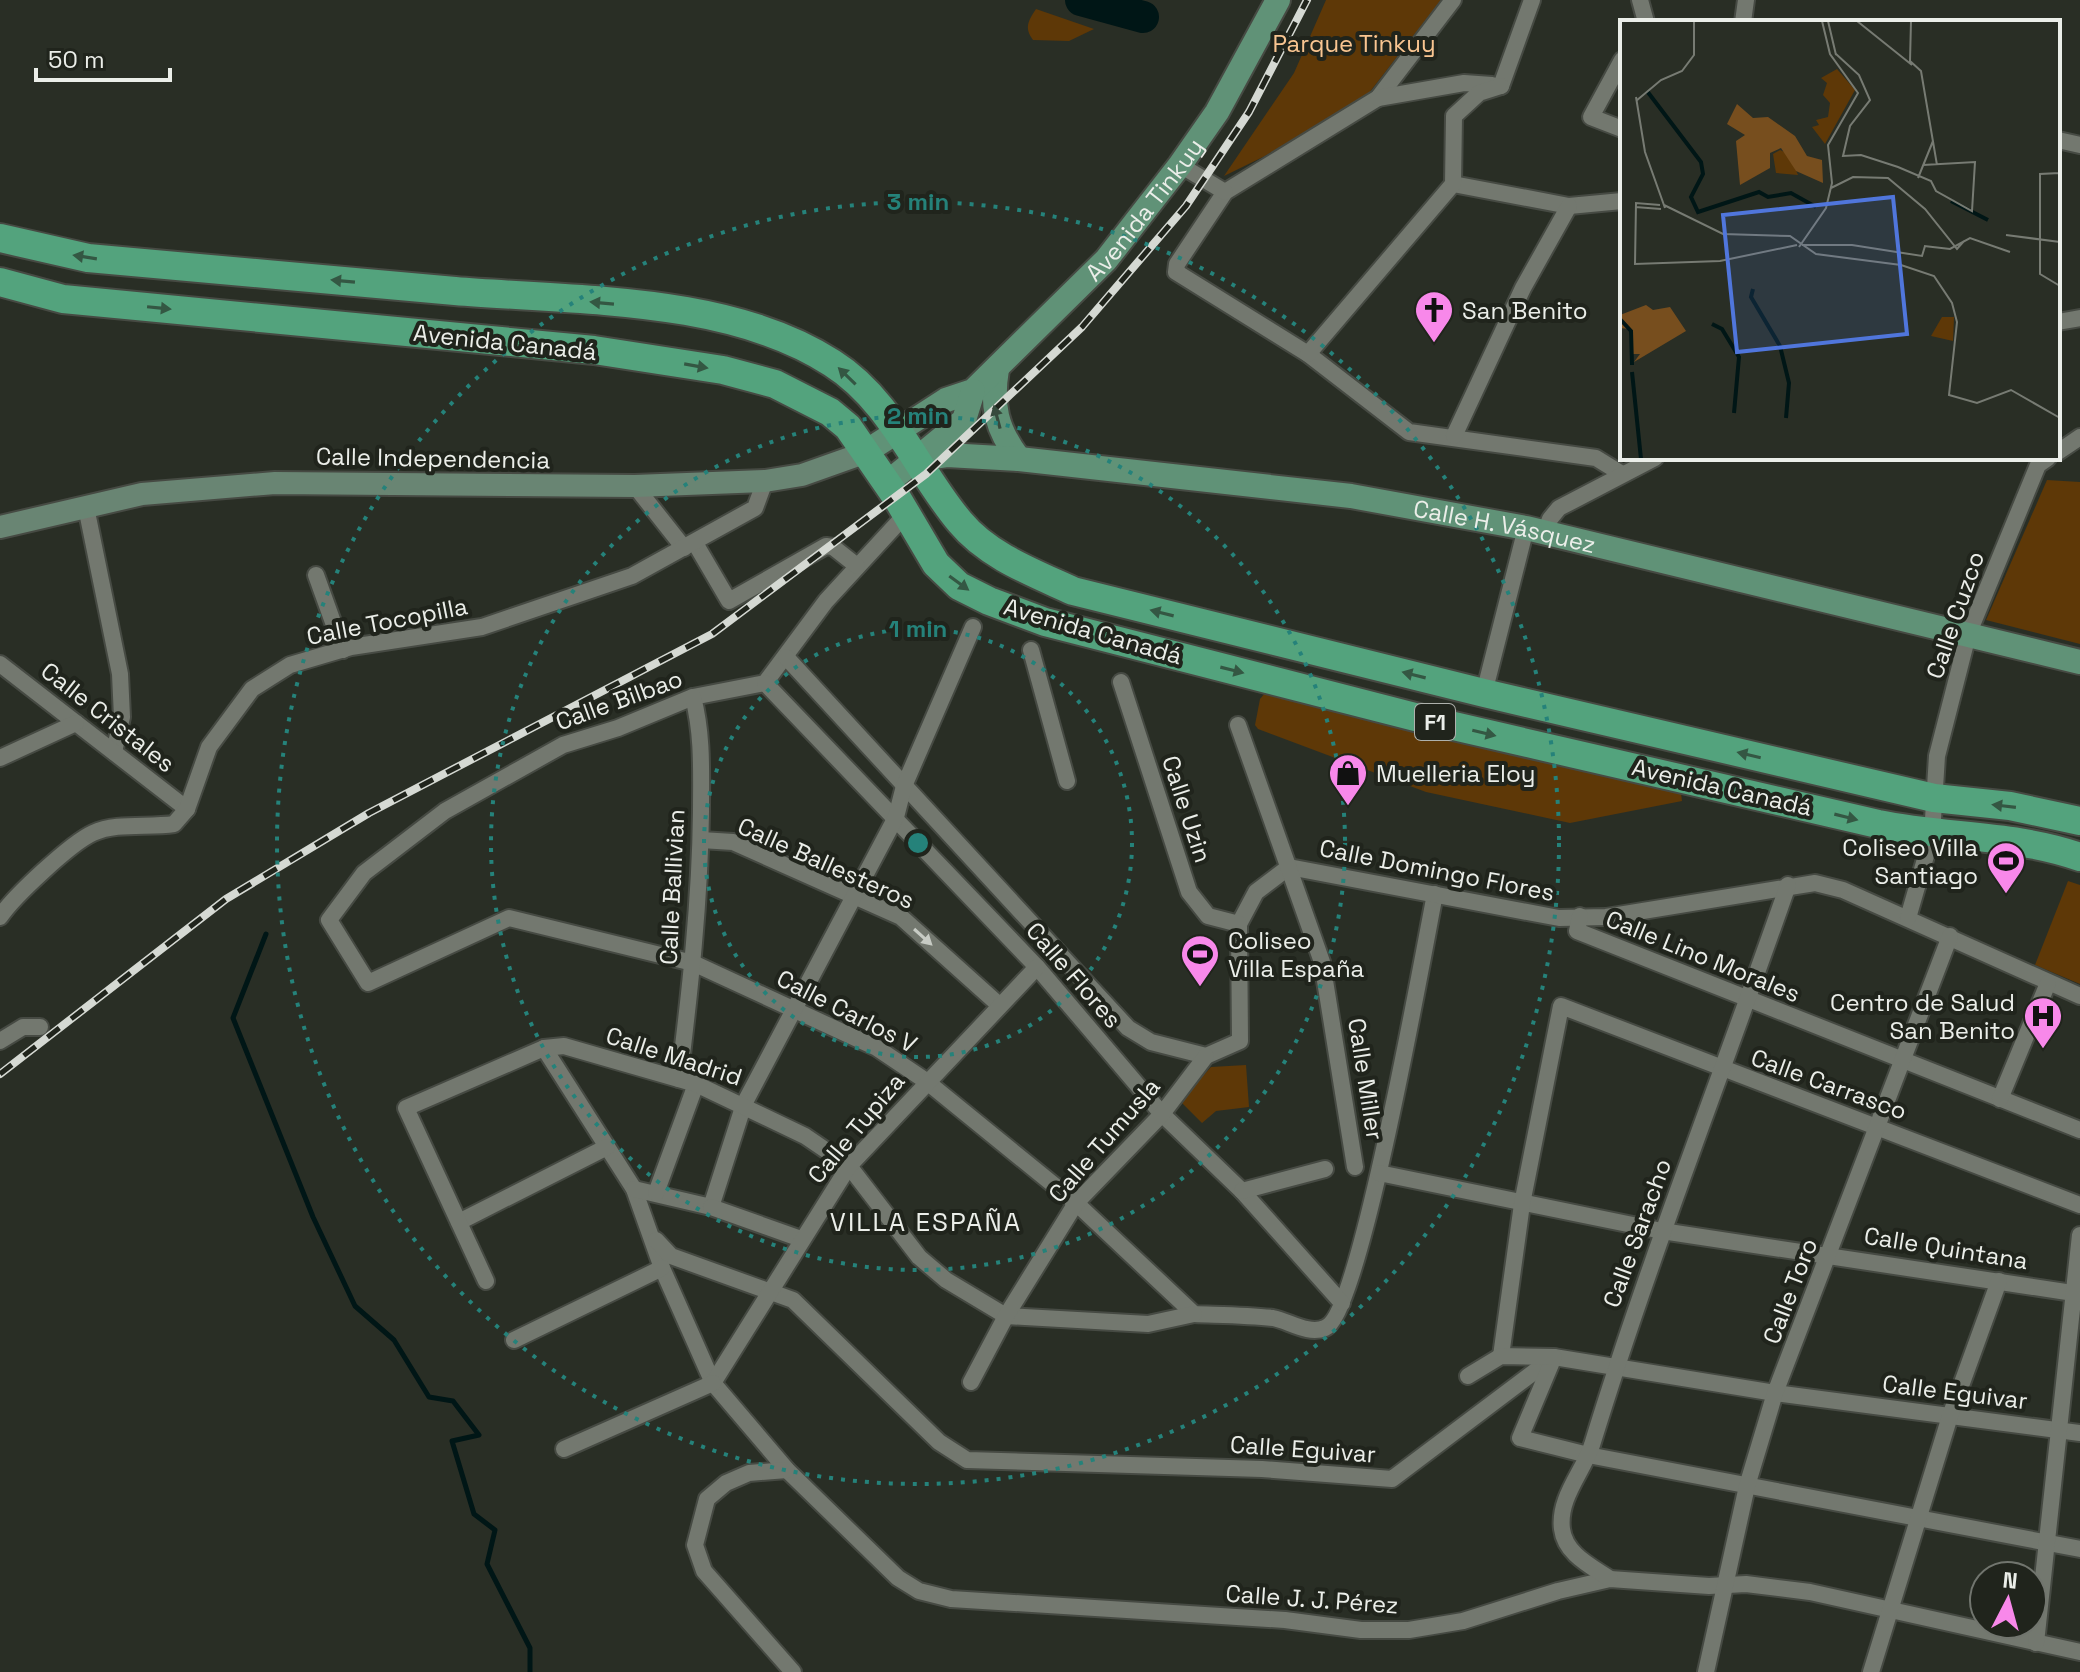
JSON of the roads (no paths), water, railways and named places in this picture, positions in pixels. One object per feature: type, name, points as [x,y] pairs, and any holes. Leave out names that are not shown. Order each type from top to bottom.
[{"type":"highway","name":"Avenida Canadá","points":[[0,238],[88,258],[640,306],[714,318],[782,336],[834,364],[902,432],[961,524],[1014,564],[1073,591],[1484,693],[1934,798],[2010,806],[2080,821]]},
{"type":"highway","name":"Avenida Canadá","points":[[0,282],[63,299],[594,350],[723,370],[775,384],[830,412],[848,427],[928,553],[959,586],[1045,622],[1419,718],[1932,835],[2028,841],[2080,857]]},
{"type":"highway","points":[[928,553],[961,524]]},
{"type":"main road","name":"Avenida Tinkuy","points":[[864,453],[902,432],[946,400],[973,391],[1106,260],[1217,112],[1278,0]]},
{"type":"main road","points":[[997,369],[994,411],[1007,443],[1019,459]]},
{"type":"main road","name":"Avenida Tinkuy","points":[[886,484],[964,420],[973,391]]},
{"type":"main road","name":"Calle H. Vásquez","points":[[918,459],[947,455],[1019,459],[1351,496],[1536,531],[2080,662]]},
{"type":"street","points":[[1453,0],[1378,98],[1225,192],[1177,264],[1176,272],[1308,354],[1409,432],[1596,458],[1622,474]]},
{"type":"street","points":[[1501,86],[1532,0]]},
{"type":"street","points":[[1640,0],[1645,20]]},
{"type":"street","points":[[1743,20],[1746,0]]},
{"type":"street","points":[[1620,64],[1591,117],[1620,128]]},
{"type":"street","points":[[1378,98],[1464,83],[1501,86]]},
{"type":"street","points":[[1308,354],[1453,184],[1454,116],[1479,93],[1501,86]]},
{"type":"street","points":[[2060,140],[2080,145]]},
{"type":"street","points":[[1180,165],[1225,192]]},
{"type":"street","points":[[1453,184],[1569,206],[1620,201]]},
{"type":"street","points":[[1454,436],[1523,288],[1569,206]]},
{"type":"street","points":[[2060,322],[2080,318]]},
{"type":"street","points":[[2060,451],[2080,437]]},
{"type":"street","name":"Calle Independencia","points":[[0,527],[142,494],[275,483],[635,486],[765,481],[802,475],[864,453]]},
{"type":"street","points":[[1484,693],[1536,531],[1559,508],[1651,460]]},
{"type":"street","name":"Calle Cuzco","points":[[1934,798],[1937,756],[1968,635],[2038,465],[2045,460]]},
{"type":"street","name":"Calle Tocopilla","points":[[187,809],[209,747],[252,689],[290,665],[343,650],[482,627],[632,576],[755,508],[765,481]]},
{"type":"street","points":[[635,486],[689,545],[729,601],[826,546],[833,547],[857,566]]},
{"type":"street","points":[[86,507],[120,674],[122,717],[114,752]]},
{"type":"street","points":[[765,683],[826,601],[906,514]]},
{"type":"street","points":[[316,575],[343,650]]},
{"type":"street","points":[[711,1207],[744,1104],[896,817],[904,786],[973,627]]},
{"type":"street","points":[[1031,650],[1067,781]]},
{"type":"street","points":[[786,657],[1128,1028],[1151,1042],[1206,1056],[1240,1041],[1239,924]]},
{"type":"street","name":"Calle Cristales","points":[[0,664],[187,809]]},
{"type":"street","name":"Calle Uzin","points":[[1121,682],[1189,892],[1208,916],[1239,924]]},
{"type":"street","name":"Calle Bilbao","points":[[368,983],[329,920],[364,873],[445,811],[563,745],[618,728],[693,697],[765,683]]},
{"type":"street","name":"Calle Flores","points":[[765,683],[1037,967],[1162,1114],[1242,1191],[1342,1303]]},
{"type":"street","name":"Calle Ballivian","points":[[656,1193],[688,1082],[701,840],[702,731],[693,697]]},
{"type":"street","points":[[0,758],[76,723]]},
{"type":"street","name":"Calle Miller","points":[[1238,725],[1322,962],[1355,1167]]},
{"type":"street","points":[[1908,918],[1932,835],[1934,798]]},
{"type":"street","points":[[0,917],[11,901],[92,833],[116,827],[174,824],[187,809]]},
{"type":"street","name":"Calle Ballesteros","points":[[701,840],[733,842],[901,917],[998,1004]]},
{"type":"street","name":"Calle Domingo Flores","points":[[1239,924],[1256,892],[1289,867],[1578,923],[1788,885],[1815,883],[1843,890],[2080,996]]},
{"type":"street","name":"Calle Saracho","points":[[1610,1579],[1570,1550],[1562,1530],[1563,1509],[1588,1455],[1662,1231],[1788,885]]},
{"type":"street","points":[[1194,1314],[1275,1318],[1306,1329],[1324,1329],[1332,1324],[1361,1245],[1379,1173],[1435,894]]},
{"type":"street","name":"Calle Carlos V","points":[[368,983],[509,918],[693,963],[877,1048],[926,1081],[1076,1203],[1194,1314]]},
{"type":"street","name":"Calle Lino Morales","points":[[1578,923],[1747,1001],[2080,1130]]},
{"type":"street","name":"Calle Toro","points":[[1706,1672],[1747,1486],[1775,1393],[1831,1255],[1950,936]]},
{"type":"street","name":"Calle Tupiza","points":[[713,1383],[849,1166],[998,1004],[1037,967]]},
{"type":"street","points":[[2000,1099],[2048,983]]},
{"type":"street","name":"Calle Carrasco","points":[[1522,1204],[1561,1006],[2080,1205]]},
{"type":"street","points":[[0,1041],[23,1027],[40,1027]]},
{"type":"street","name":"Calle Madrid","points":[[459,1222],[406,1108],[544,1048],[564,1046],[688,1082],[744,1104],[805,1136],[849,1166],[919,1257],[946,1280],[1006,1316],[1148,1324],[1194,1314]]},
{"type":"street","name":"Calle J. J. Pérez","points":[[544,1048],[634,1189],[662,1268],[713,1383],[787,1470],[898,1578],[919,1591],[951,1599],[1285,1620],[1361,1630],[1409,1630],[1463,1621],[1558,1591],[1610,1579],[1746,1584],[1810,1592],[2080,1652]]},
{"type":"street","name":"Calle Tumusla","points":[[971,1382],[1006,1316],[1076,1203],[1162,1114],[1206,1056]]},
{"type":"street","points":[[486,1281],[459,1222],[607,1147]]},
{"type":"street","points":[[1242,1191],[1325,1169]]},
{"type":"street","name":"Calle Quintana","points":[[1379,1173],[1662,1231],[2078,1294]]},
{"type":"street","points":[[634,1189],[711,1207],[801,1239]]},
{"type":"street","points":[[1501,1356],[1522,1204]]},
{"type":"street","points":[[2036,1643],[2057,1429],[2078,1294],[2080,1235]]},
{"type":"street","name":"Calle Eguivar","points":[[652,1236],[671,1256],[793,1300],[939,1442],[967,1460],[1262,1469],[1392,1479],[1554,1357],[1615,1370],[2080,1433]]},
{"type":"street","points":[[514,1340],[662,1268]]},
{"type":"street","points":[[1871,1672],[1950,1416],[1999,1281]]},
{"type":"street","points":[[1468,1376],[1501,1356],[1554,1357],[1520,1438],[1588,1455],[2080,1549]]},
{"type":"street","points":[[564,1449],[713,1383]]},
{"type":"street","points":[[787,1470],[749,1473],[726,1483],[707,1499],[695,1545],[704,1571],[793,1672]]},
{"type":"waterway","points":[[1081,0],[1143,17]]},
{"type":"waterway","points":[[266,934],[233,1018],[313,1217],[355,1306],[394,1340],[429,1397],[453,1401],[479,1435],[452,1441],[474,1514],[495,1530],[487,1564],[530,1648],[530,1672]]},
{"type":"railway","points":[[0,1074],[226,899],[369,813],[712,634],[926,474],[1082,327],[1186,206],[1249,112],[1307,0]]},
{"type":"place","name":"San Benito","points":[[1434,344]]},
{"type":"place","name":"Muelleria Eloy","points":[[1348,807]]},
{"type":"place","name":"Coliseo Villa Santiago","points":[[2006,895]]},
{"type":"place","name":"Coliseo Villa España","points":[[1200,988]]},
{"type":"place","name":"Centro de Salud San Benito","points":[[2043,1050]]},
{"type":"district","name":"VILLA ESPAÑA","points":[[926,1222]]},
{"type":"park label","name":"Parque Tinkuy","points":[[1354,43]]}]
